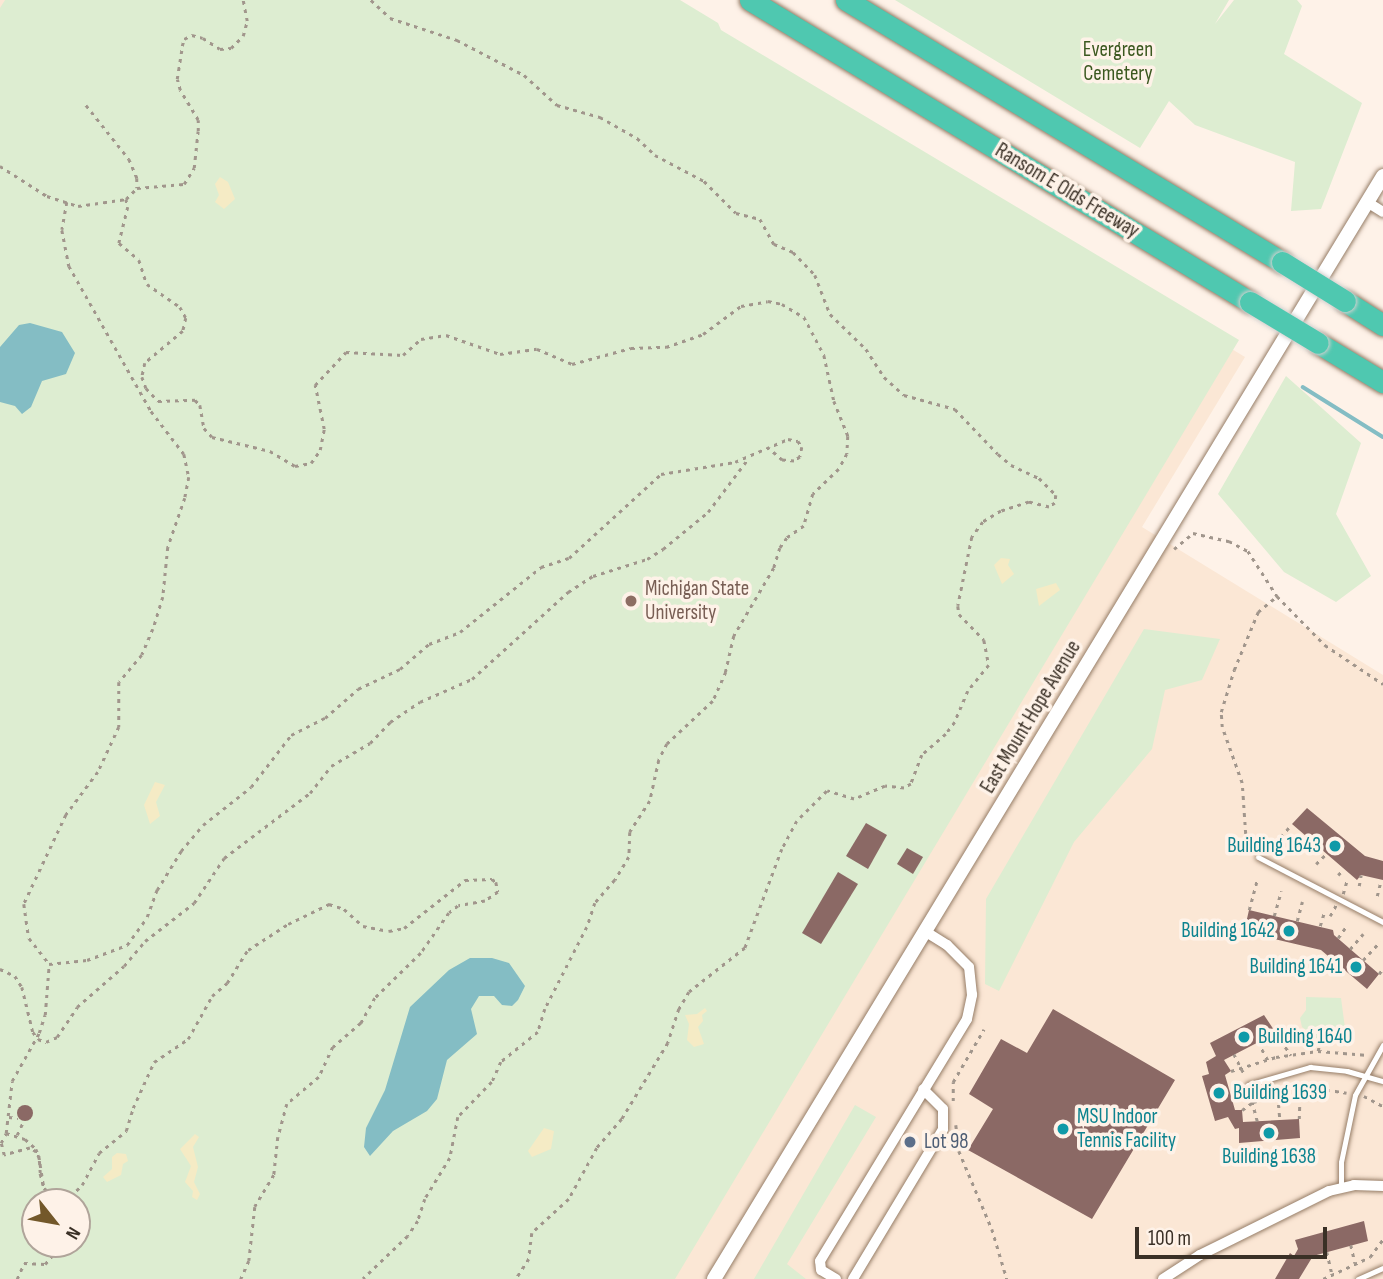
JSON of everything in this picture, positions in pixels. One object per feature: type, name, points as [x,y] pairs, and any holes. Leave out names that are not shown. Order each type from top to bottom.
[{"type":"highway","name":"Ransom E Olds Freeway","points":[[750,0],[1383,382]]},
{"type":"highway","points":[[846,0],[1282,262],[1383,326]]},
{"type":"street","name":"East Mount Hope Avenue","points":[[714,1279],[1383,176]]},
{"type":"street","points":[[1367,202],[1383,212]]},
{"type":"street","points":[[836,1279],[821,1270],[820,1261],[967,1019],[972,995],[969,967],[947,945],[925,931]]},
{"type":"street","points":[[853,1279],[943,1129],[943,1109],[923,1089]]},
{"type":"street","points":[[1163,1279],[1200,1255],[1341,1187],[1383,1186]]},
{"type":"lane","points":[[1258,858],[1383,922]]},
{"type":"lane","points":[[1341,1187],[1346,1127],[1355,1095],[1383,1045]]},
{"type":"lane","points":[[1248,1086],[1310,1067],[1365,1074],[1383,1081]]},
{"type":"lane","points":[[1358,1279],[1383,1268]]},
{"type":"path","points":[[0,166],[47,196],[78,206],[126,199],[137,188],[184,184],[191,176],[198,120],[180,90],[177,79],[184,39],[192,35],[203,38],[220,49],[231,48],[243,36],[247,21],[243,0]]},
{"type":"path","points":[[371,0],[390,18],[457,40],[524,75],[557,106],[600,117],[637,138],[655,155],[704,181],[736,213],[760,219],[774,244],[793,253],[815,275],[830,314],[866,349],[884,377],[904,395],[955,409],[998,454],[1011,465],[1039,478],[1056,495],[1055,503],[1049,507],[1029,502],[1001,511],[983,522],[972,537],[958,606],[959,614],[984,640],[989,665],[968,691],[955,722],[946,734],[922,755],[911,784],[904,788],[885,786],[854,799],[842,797],[836,791],[827,791],[797,821],[782,849],[745,948],[689,992],[679,1009],[668,1043],[627,1111],[597,1148],[569,1199],[532,1233],[529,1259],[516,1279]]},
{"type":"path","points":[[86,105],[129,159],[137,178],[137,188]]},
{"type":"path","points":[[126,199],[128,207],[119,243],[139,260],[147,284],[180,307],[186,318],[183,331],[145,363],[142,377],[146,388],[158,401],[195,400],[200,405],[204,428],[212,437],[270,451],[295,466],[311,463],[320,450],[324,429],[314,385],[346,352],[403,355],[421,339],[446,335],[500,354],[537,349],[572,364],[631,348],[666,347],[703,334],[741,306],[768,301],[782,304],[804,317],[824,355],[834,401],[848,436],[847,454],[839,470],[813,494],[804,526],[787,538],[780,548],[774,568],[734,636],[722,685],[705,711],[667,744],[659,760],[650,801],[631,832],[629,857],[615,880],[595,903],[587,927],[545,1009],[538,1032],[501,1062],[492,1082],[458,1117],[450,1158],[425,1199],[418,1221],[408,1236],[363,1279]]},
{"type":"path","points":[[44,1188],[36,1152],[30,1148],[4,1155],[1,1153],[1,1139],[6,1133],[9,1117],[12,1081],[36,1037],[47,1002],[49,964],[29,938],[24,904],[66,815],[99,772],[119,727],[119,682],[142,655],[153,629],[163,597],[167,547],[185,498],[188,477],[184,454],[151,411],[69,266],[62,230],[66,202]]},
{"type":"path","points":[[49,964],[87,960],[127,945],[147,917],[166,873],[181,851],[203,825],[251,787],[291,735],[326,718],[358,689],[400,669],[429,644],[460,632],[541,567],[569,558],[661,474],[749,457],[768,448],[788,439],[798,440],[802,447],[800,457],[794,461],[782,460],[768,448]]},
{"type":"path","points":[[0,969],[15,976],[22,987],[36,1037],[46,1042],[57,1037],[77,1007],[124,965],[145,941],[194,903],[224,858],[310,793],[331,766],[370,743],[390,722],[419,702],[472,679],[568,592],[593,576],[647,559],[663,549],[708,512],[749,457]]},
{"type":"path","points":[[1172,551],[1193,533],[1229,541],[1248,551],[1277,596],[1332,652],[1383,684]]},
{"type":"path","points":[[1258,858],[1252,855],[1246,842],[1242,783],[1222,727],[1221,712],[1234,670],[1258,612],[1277,596]]},
{"type":"path","points":[[1275,843],[1292,824]]},
{"type":"path","points":[[1298,854],[1309,839]]},
{"type":"path","points":[[1317,864],[1326,854]]},
{"type":"path","points":[[1338,875],[1344,869]]},
{"type":"path","points":[[1359,886],[1361,875]]},
{"type":"path","points":[[79,1188],[99,1153],[126,1131],[133,1108],[154,1062],[188,1039],[212,996],[227,983],[248,950],[288,924],[329,904],[344,909],[363,926],[389,931],[404,928],[465,880],[492,879],[496,882],[498,892],[485,901],[458,906],[449,914],[421,953],[375,998],[361,1023],[333,1047],[319,1077],[287,1104],[278,1137],[274,1175],[255,1208],[249,1261],[241,1279]]},
{"type":"path","points":[[1249,910],[1257,880]]},
{"type":"path","points":[[1377,896],[1381,880]]},
{"type":"path","points":[[1274,915],[1281,891]]},
{"type":"path","points":[[1297,921],[1302,902]]},
{"type":"path","points":[[1320,926],[1324,913]]},
{"type":"path","points":[[1338,938],[1347,925]]},
{"type":"path","points":[[1350,949],[1363,934]]},
{"type":"path","points":[[1363,960],[1380,942]]},
{"type":"path","points":[[1379,974],[1383,968]]},
{"type":"path","points":[[984,1029],[951,1089],[959,1151],[992,1229],[1007,1279]]},
{"type":"path","points":[[1276,1032],[1291,1055]]},
{"type":"path","points":[[1318,1051],[1320,1041]]},
{"type":"path","points":[[1258,1042],[1268,1060]]},
{"type":"path","points":[[1242,1110],[1253,1102],[1300,1089],[1329,1088],[1383,1106]]},
{"type":"path","points":[[1299,1119],[1300,1089]]},
{"type":"path","points":[[1278,1095],[1280,1120]]},
{"type":"path","points":[[9,1117],[18,1118]]},
{"type":"path","points":[[17,1135],[23,1122]]},
{"type":"path","points":[[6,1133],[17,1135],[36,1149],[44,1188]]},
{"type":"path","points":[[1324,1279],[1370,1257],[1383,1239]]},
{"type":"path","points":[[1351,1245],[1355,1263]]},
{"type":"path","points":[[1326,1252],[1332,1273]]},
{"type":"path","points":[[17,1279],[24,1263],[45,1264],[50,1258]]},
{"type":"shaded area","name":"Michigan State University","points":[[0,0],[655,0],[1245,357],[1142,527],[1383,675],[1383,1279],[0,1279]]},
{"type":"green space","name":"Michigan State University","points":[[5,0],[680,0],[718,23],[721,30],[1239,340],[675,1279],[0,1279],[0,8]]},
{"type":"green space","name":"Evergreen Cemetery","points":[[895,0],[1229,0],[1215,24],[1234,0],[1297,0],[1302,6],[1284,54],[1362,103],[1321,209],[1291,211],[1295,162],[1195,125],[1169,101],[1140,148]]},
{"type":"green space","points":[[1286,376],[1361,443],[1336,514],[1371,576],[1336,602],[1284,572],[1218,494]]},
{"type":"green space","points":[[1144,629],[1220,639],[1202,680],[1165,690],[1152,749],[1074,842],[999,991],[985,984],[986,899]]},
{"type":"green space","points":[[1306,997],[1341,998],[1345,1038],[1339,1042],[1328,1038],[1320,1041],[1302,1027],[1300,1018],[1306,1010]]},
{"type":"green space","points":[[855,1105],[876,1117],[787,1264],[806,1279],[754,1279]]},
{"type":"sand","points":[[220,177],[228,182],[235,199],[224,209],[215,202],[219,195],[215,184]]},
{"type":"sand","points":[[1001,558],[1010,559],[1008,565],[1014,574],[1002,584],[994,565]]},
{"type":"sand","points":[[1056,583],[1060,590],[1039,606],[1036,589]]},
{"type":"sand","points":[[155,782],[165,785],[156,802],[160,816],[150,824],[144,805]]},
{"type":"sand","points":[[705,1008],[707,1011],[702,1015],[703,1021],[698,1027],[704,1044],[694,1047],[687,1040],[689,1024],[685,1015],[697,1014]]},
{"type":"sand","points":[[544,1128],[554,1131],[551,1149],[532,1157],[528,1151]]},
{"type":"sand","points":[[195,1134],[199,1137],[193,1147],[198,1167],[194,1182],[200,1194],[197,1200],[192,1197],[193,1191],[185,1182],[191,1166],[180,1149]]},
{"type":"sand","points":[[117,1153],[126,1154],[128,1161],[123,1164],[121,1175],[107,1182],[103,1177],[112,1169],[112,1157]]},
{"type":"water","points":[[30,323],[62,332],[75,353],[66,374],[42,381],[31,407],[22,414],[15,406],[0,402],[0,347],[19,325]]},
{"type":"water","points":[[470,958],[492,958],[509,963],[525,986],[518,1000],[512,1006],[502,1005],[494,996],[479,996],[471,1009],[477,1034],[447,1060],[437,1099],[427,1111],[393,1131],[370,1156],[364,1147],[366,1128],[385,1090],[410,1007],[449,970]]},
{"type":"building","name":"Building 1643","points":[[1307,808],[1365,856],[1383,861],[1383,880],[1361,875],[1357,880],[1292,824]]},
{"type":"building","points":[[866,823],[887,835],[868,869],[846,856]]},
{"type":"building","points":[[907,848],[923,857],[913,874],[897,864]]},
{"type":"building","points":[[838,872],[858,884],[821,944],[802,933]]},
{"type":"building","name":"Building 1642","points":[[1249,910],[1333,930],[1334,935],[1379,974],[1367,989],[1321,950],[1244,932]]},
{"type":"building","name":"MSU Indoor Tennis Facility","points":[[1053,1009],[1175,1080],[1092,1219],[968,1150],[993,1109],[969,1094],[1001,1039],[1027,1053]]},
{"type":"building","points":[[1264,1015],[1276,1033],[1224,1060],[1231,1071],[1225,1075],[1235,1110],[1242,1110],[1243,1122],[1299,1119],[1300,1138],[1239,1143],[1239,1128],[1235,1129],[1228,1117],[1215,1121],[1202,1076],[1209,1074],[1206,1062],[1216,1056],[1210,1043]]},
{"type":"building","points":[[25,1105],[31,1107],[31,1119],[25,1121],[19,1119],[17,1113],[19,1107]]},
{"type":"building","points":[[1364,1221],[1368,1241],[1313,1256],[1299,1279],[1275,1279],[1290,1253],[1294,1256],[1298,1249],[1295,1240]]},
{"type":"waterway","points":[[1303,387],[1383,437]]},
{"type":"place","name":"Michigan State University","points":[[631,601]]},
{"type":"place","name":"Building 1643","points":[[1335,846]]},
{"type":"place","name":"Building 1642","points":[[1289,931]]},
{"type":"place","name":"Building 1641","points":[[1356,967]]},
{"type":"place","name":"Building 1640","points":[[1244,1037]]},
{"type":"place","name":"Building 1639","points":[[1219,1093]]},
{"type":"place","name":"MSU Indoor Tennis Facility","points":[[1063,1129]]},
{"type":"place","name":"Building 1638","points":[[1269,1133]]},
{"type":"place","name":"Lot 98","points":[[910,1142]]}]
